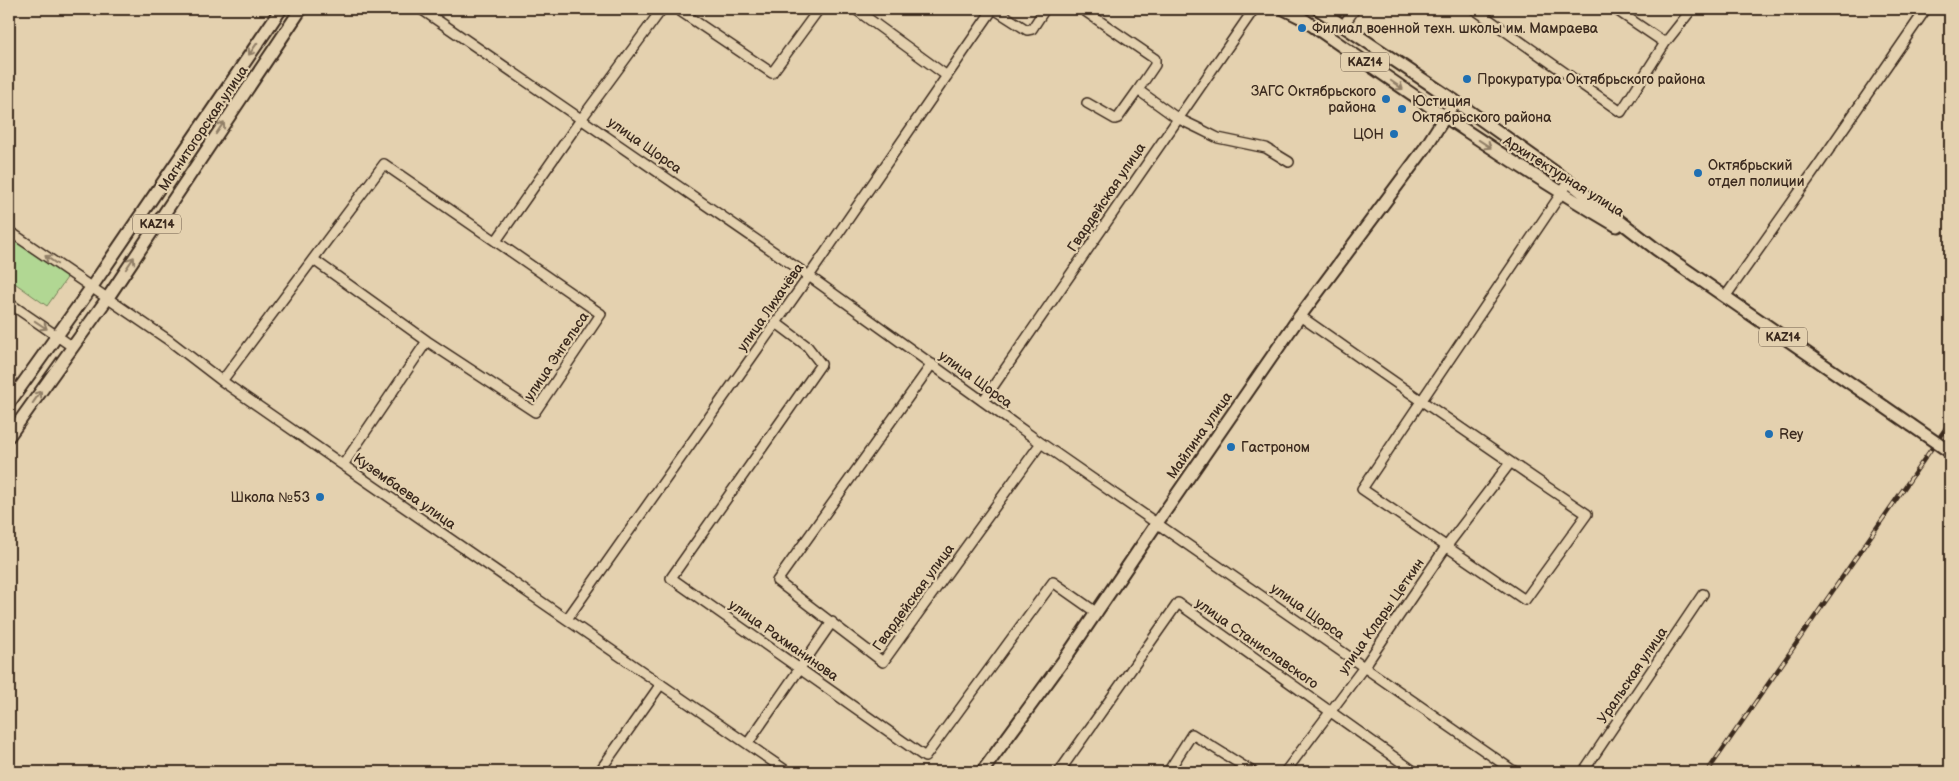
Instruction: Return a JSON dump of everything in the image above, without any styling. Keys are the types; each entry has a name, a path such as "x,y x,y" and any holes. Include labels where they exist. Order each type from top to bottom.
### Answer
{"main road":[{"name":"Магнитогорская улица","path":"9,403 91,288 281,9"},
{"name":"Магнитогорская улица","path":"9,436 107,299 301,9"},
{"name":"Архитектурная улица","path":"1284,9 1300,16 1444,117 1561,194 1656,249"},
{"name":"Архитектурная улица","path":"1318,9 1342,27 1455,101 1569,182 1656,249 1950,452"},
{"name":"Майлина улица","path":"982,772 1097,613 1300,316 1425,148 1455,101"}],"street":[{"name":"улица Щорса","path":"421,9 809,276 1041,443 1515,772"},
{"path":"496,241 582,118 662,9"},
{"path":"677,9 772,73 819,9"},
{"path":"855,9 947,76"},
{"path":"994,9 1027,30 1032,29 1045,9"},
{"name":"улица Лихачёва","path":"567,619 809,276 994,9"},
{"path":"1082,9 1152,55 1155,59 1155,66 1118,118 1114,119 1087,103"},
{"name":"Гвардейская улица","path":"982,401 1254,9"},
{"path":"1342,27 1355,9"},
{"path":"1474,9 1621,112 1665,43 1692,9"},
{"path":"1615,9 1665,43"},
{"path":"1725,297 1926,9"},
{"path":"1138,90 1177,118 1218,138 1266,148 1289,162"},
{"name":"улица Энгельса","path":"222,381 384,164 602,314 535,412 426,341 314,260"},
{"path":"1300,316 1422,401 1510,463 1587,514 1525,600 1362,490 1422,401 1569,182"},
{"name":"Кузембаева улица","path":"9,231 170,341 222,381 788,772"},
{"path":"9,303 72,347"},
{"name":"улица Рахманинова","path":"775,322 807,346 822,364 671,578 925,757 1052,582 1097,613"},
{"path":"343,465 426,341"},
{"name":"Гвардейская улица","path":"932,364 777,581 884,662 1041,443"},
{"name":"улица Клары Цеткин","path":"1285,772 1364,667 1446,547 1510,463"},
{"name":"Уральская улица","path":"1583,772 1703,594"},
{"name":"улица Станиславского","path":"1059,772 1178,603 1415,772"},
{"path":"748,744 832,622"},
{"path":"599,772 661,684"},
{"path":"1168,772 1192,734 1253,772"}],"green space":[{"path":"9,232 69,275 47,306 9,279"}],"railway":[{"path":"1707,772 1950,422"}],"place":[{"name":"Филиал военной техн. школы им. Мамраева","path":"1302,28"},
{"name":"Прокуратура Октябрьского района","path":"1467,79"},
{"name":"ЗАГС Октябрьского района","path":"1386,99"},
{"name":"Юстиция Октябрьского района","path":"1402,109"},
{"name":"ЦОН","path":"1394,134"},
{"name":"Октябрьский отдел полиции","path":"1698,173"},
{"name":"Rey","path":"1769,434"},
{"name":"Гастроном","path":"1231,447"},
{"name":"Школа №53","path":"320,497"}]}
